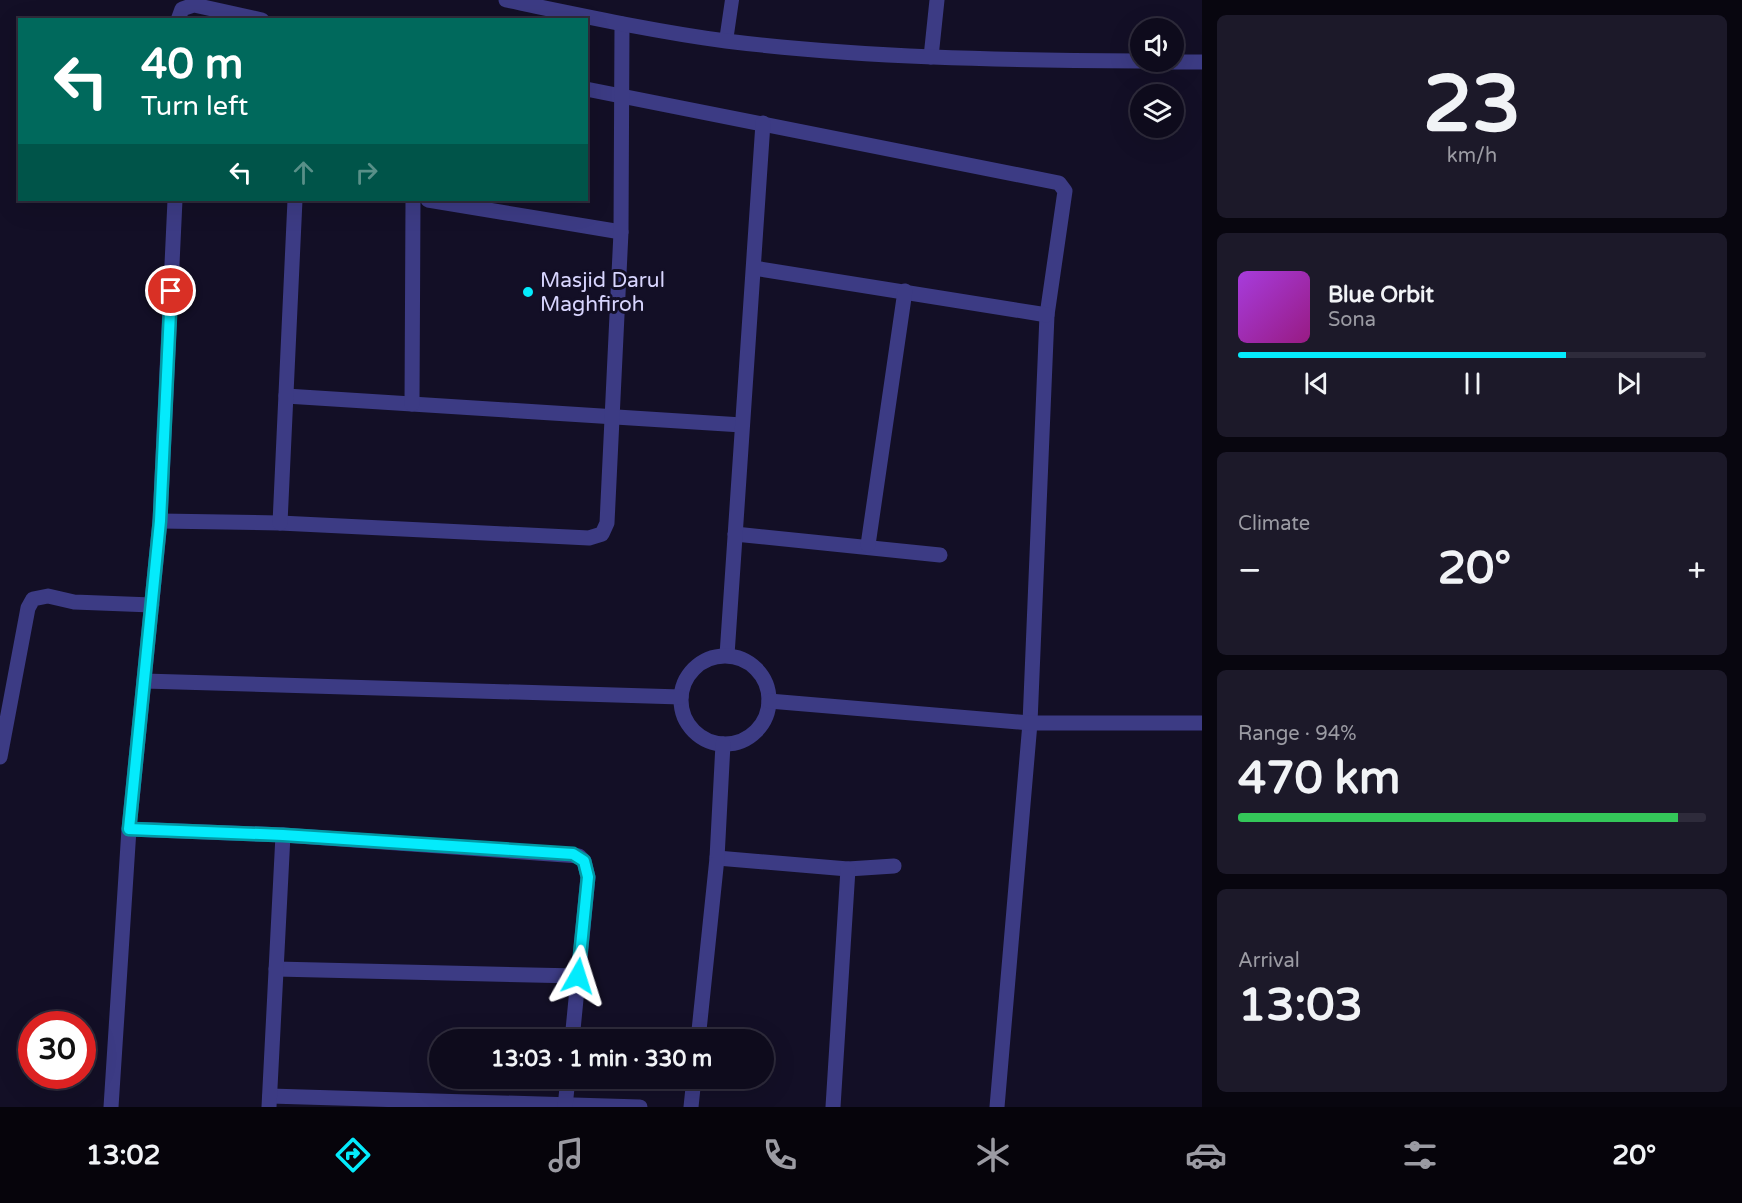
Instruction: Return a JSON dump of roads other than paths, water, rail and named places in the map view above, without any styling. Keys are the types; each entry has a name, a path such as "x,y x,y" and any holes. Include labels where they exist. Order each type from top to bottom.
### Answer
{"street":[{"path":"506,0 622,24 726,41 864,54 1130,61"},
{"path":"931,57 937,0"},
{"path":"179,18 182,9 194,5 253,18"},
{"path":"160,521 595,537 602,534 607,523 621,232 622,24"},
{"path":"1184,62 1202,62"},
{"path":"588,89 1062,185 1066,193 1047,315 1030,723 997,1107"},
{"path":"727,655 763,123"},
{"path":"111,1107 129,829 160,521 175,201"},
{"path":"280,524 295,201"},
{"path":"412,201 412,404"},
{"path":"434,201 621,232"},
{"path":"754,268 1047,315"},
{"path":"868,545 905,291"},
{"path":"286,396 742,425"},
{"path":"735,534 868,545 940,555"},
{"path":"0,757 28,609 33,598 48,596 74,602 152,605"},
{"path":"727,655 740,658 756,670 767,687 769,701 759,727 749,736 723,744 711,741 690,726 684,715 681,697 689,675 699,664 712,657 727,655"},
{"path":"144,681 681,697"},
{"path":"769,701 1030,723 1202,723"},
{"path":"699,1029 717,858 723,744"},
{"path":"129,829 283,835 579,856 584,861 588,877 573,1029"},
{"path":"283,835 269,1101 640,1107"},
{"path":"717,858 848,869 894,866"},
{"path":"833,1107 848,869"},
{"path":"276,969 578,976"},
{"path":"565,1107 567,1089"},
{"path":"691,1107 693,1089"}],"lane":[{"path":"726,41 732,0"}],"place":[{"name":"Masjid Darul Maghfiroh","path":"528,292"}]}
